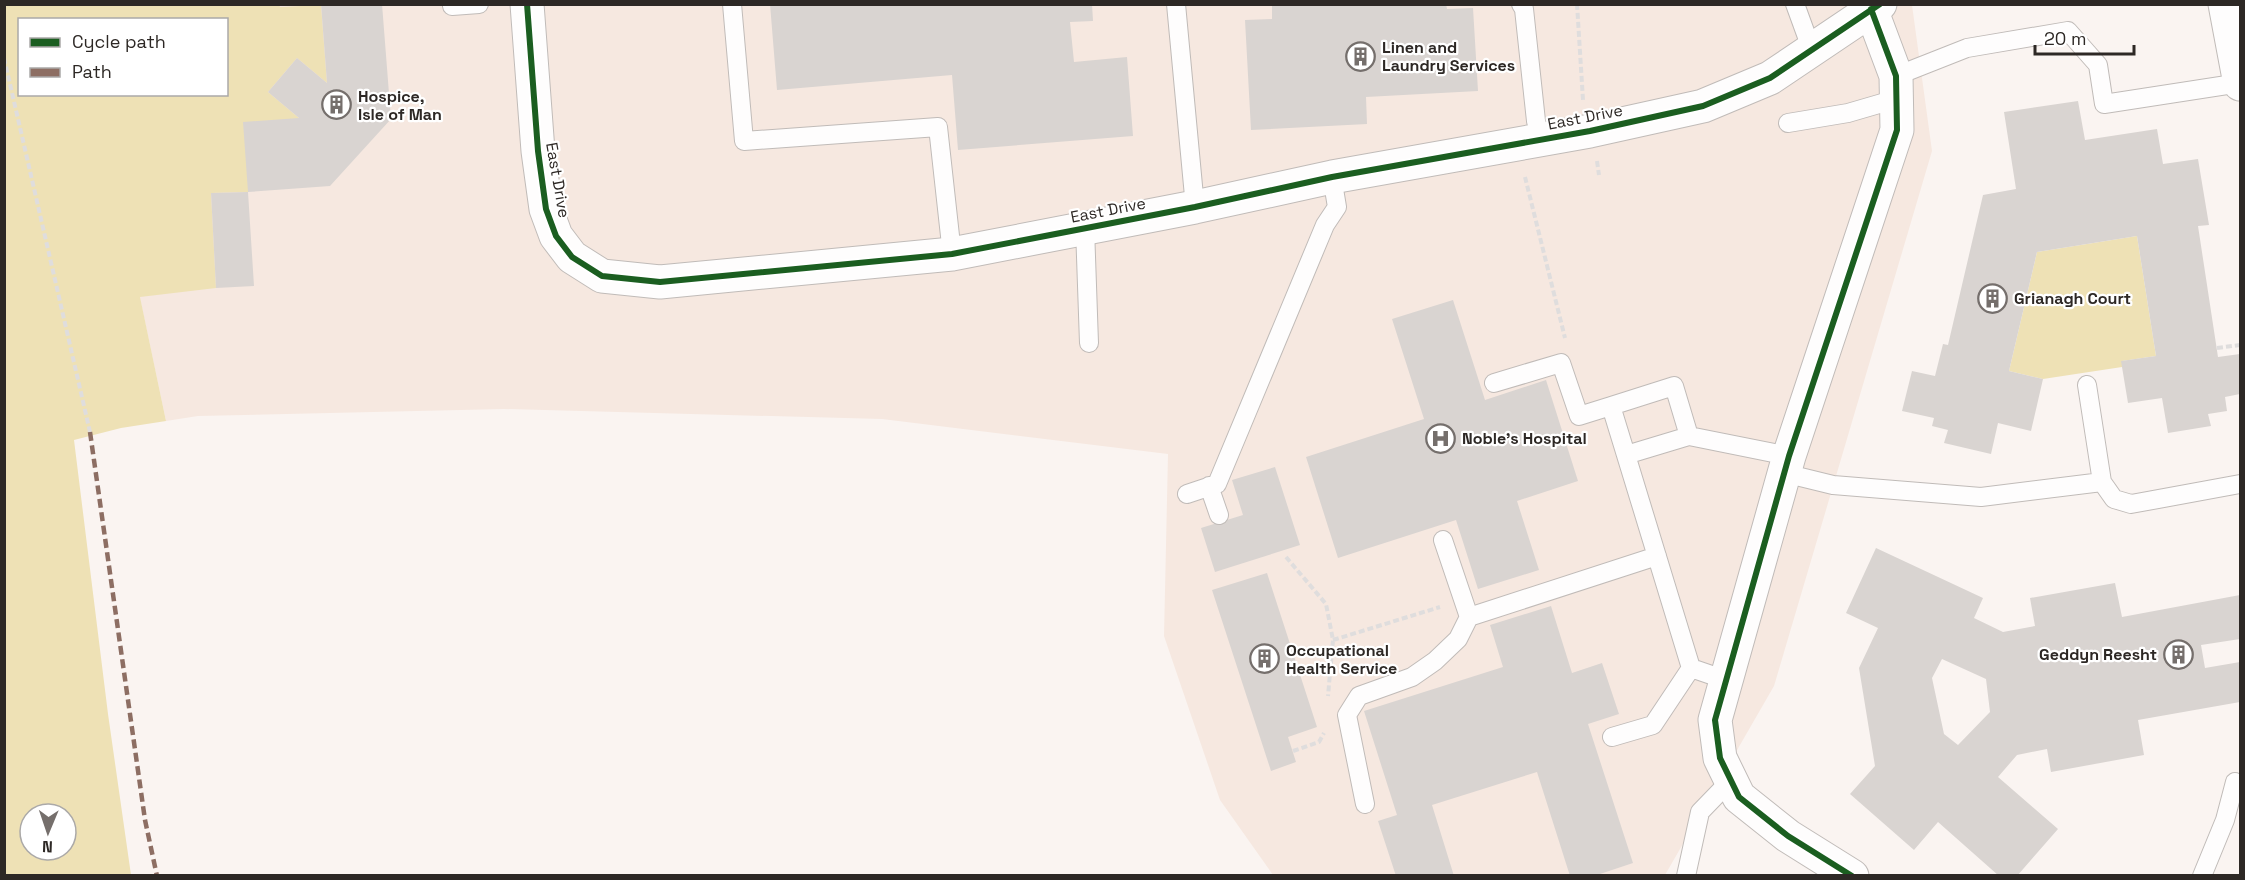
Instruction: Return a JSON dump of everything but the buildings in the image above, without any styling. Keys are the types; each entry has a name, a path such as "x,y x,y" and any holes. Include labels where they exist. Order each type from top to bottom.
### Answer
{"street":[{"name":"East Drive","path":"526,4 538,151 546,209 556,236 573,257 602,276 660,282 952,254 1196,207 1332,177 1590,131 1703,106 1770,78 1875,7"},
{"path":"2224,4 2240,83"},
{"path":"1852,876 1780,829 1739,797 1720,758 1715,720 1787,464 1897,130 1896,88 1875,7"}],"lane":[{"path":"452,6 479,4"},
{"path":"732,4 744,141 938,127 952,254"},
{"path":"1176,4 1196,207"},
{"path":"1521,4 1524,9 1536,121 1541,139"},
{"path":"1795,4 1807,37 1814,48"},
{"path":"1788,123 1848,113 1967,48 2067,31 2097,64 2104,104 2240,83"},
{"path":"1187,494 1217,484 1325,225 1337,207 1332,177"},
{"path":"1085,228 1089,343"},
{"path":"1494,383 1561,363 1579,416 1674,386 1689,436"},
{"path":"2087,385 2102,482 2114,499 2131,504 2241,484"},
{"path":"1611,406 1691,668"},
{"path":"1626,455 1689,436 1787,464 1833,485 1980,497 2102,482"},
{"path":"1209,486 1219,515"},
{"path":"1365,804 1347,715 1359,696 1412,677 1435,661 1458,639 1466,608 1443,540"},
{"path":"1466,608 1657,556"},
{"path":"1691,668 1726,680"},
{"path":"1612,736 1653,725 1691,668"},
{"path":"1686,876 1700,812 1731,780"},
{"path":"2202,876 2225,820 2235,782"}],"path":[{"path":"1577,4 1583,101 1590,131"},
{"path":"4,58 90,432"},
{"path":"1524,173 1569,353 1561,363"},
{"path":"2217,348 2241,345"},
{"path":"1286,557 1326,604 1333,640 1327,707"},
{"path":"1333,640 1466,608"},
{"path":"1293,751 1319,742 1325,730"}],"shaded area":[{"path":"279,4 280,7 321,5 327,83 297,58 268,92 299,118 248,192 211,193 216,288 140,297 166,421 121,428 74,440 108,714 131,875 5,876 5,5"},
{"name":"Noble's Hospital","path":"71,5 1912,5 1932,151 1774,686 1665,875 1273,875 1220,800 1164,636 1168,454 882,419 504,409 198,416 166,421 97,96 228,96 228,18 205,18"},
{"path":"2137,236 2156,356 2122,361 2122,367 2043,379 2009,371 2037,252"}],"marked path":[{"path":"90,432 145,820 157,876"}],"cycle path":[{"path":"527,4 538,151 546,209 556,236 572,257 602,276 660,282 952,254 1195,207 1332,177 1590,131 1703,106 1770,78 1880,4"},
{"path":"1852,876 1788,836 1739,797 1720,758 1715,720 1789,456 1897,130 1896,76 1871,9"}],"place":[{"name":"Linen and Laundry Services","path":"1361,56"},
{"name":"Hospice, Isle of Man","path":"337,105"},
{"name":"Grianagh Court","path":"1993,298"},
{"name":"Noble's Hospital","path":"1441,438"},
{"name":"Geddyn Reesht","path":"2178,654"},
{"name":"Occupational Health Service","path":"1265,659"}]}
